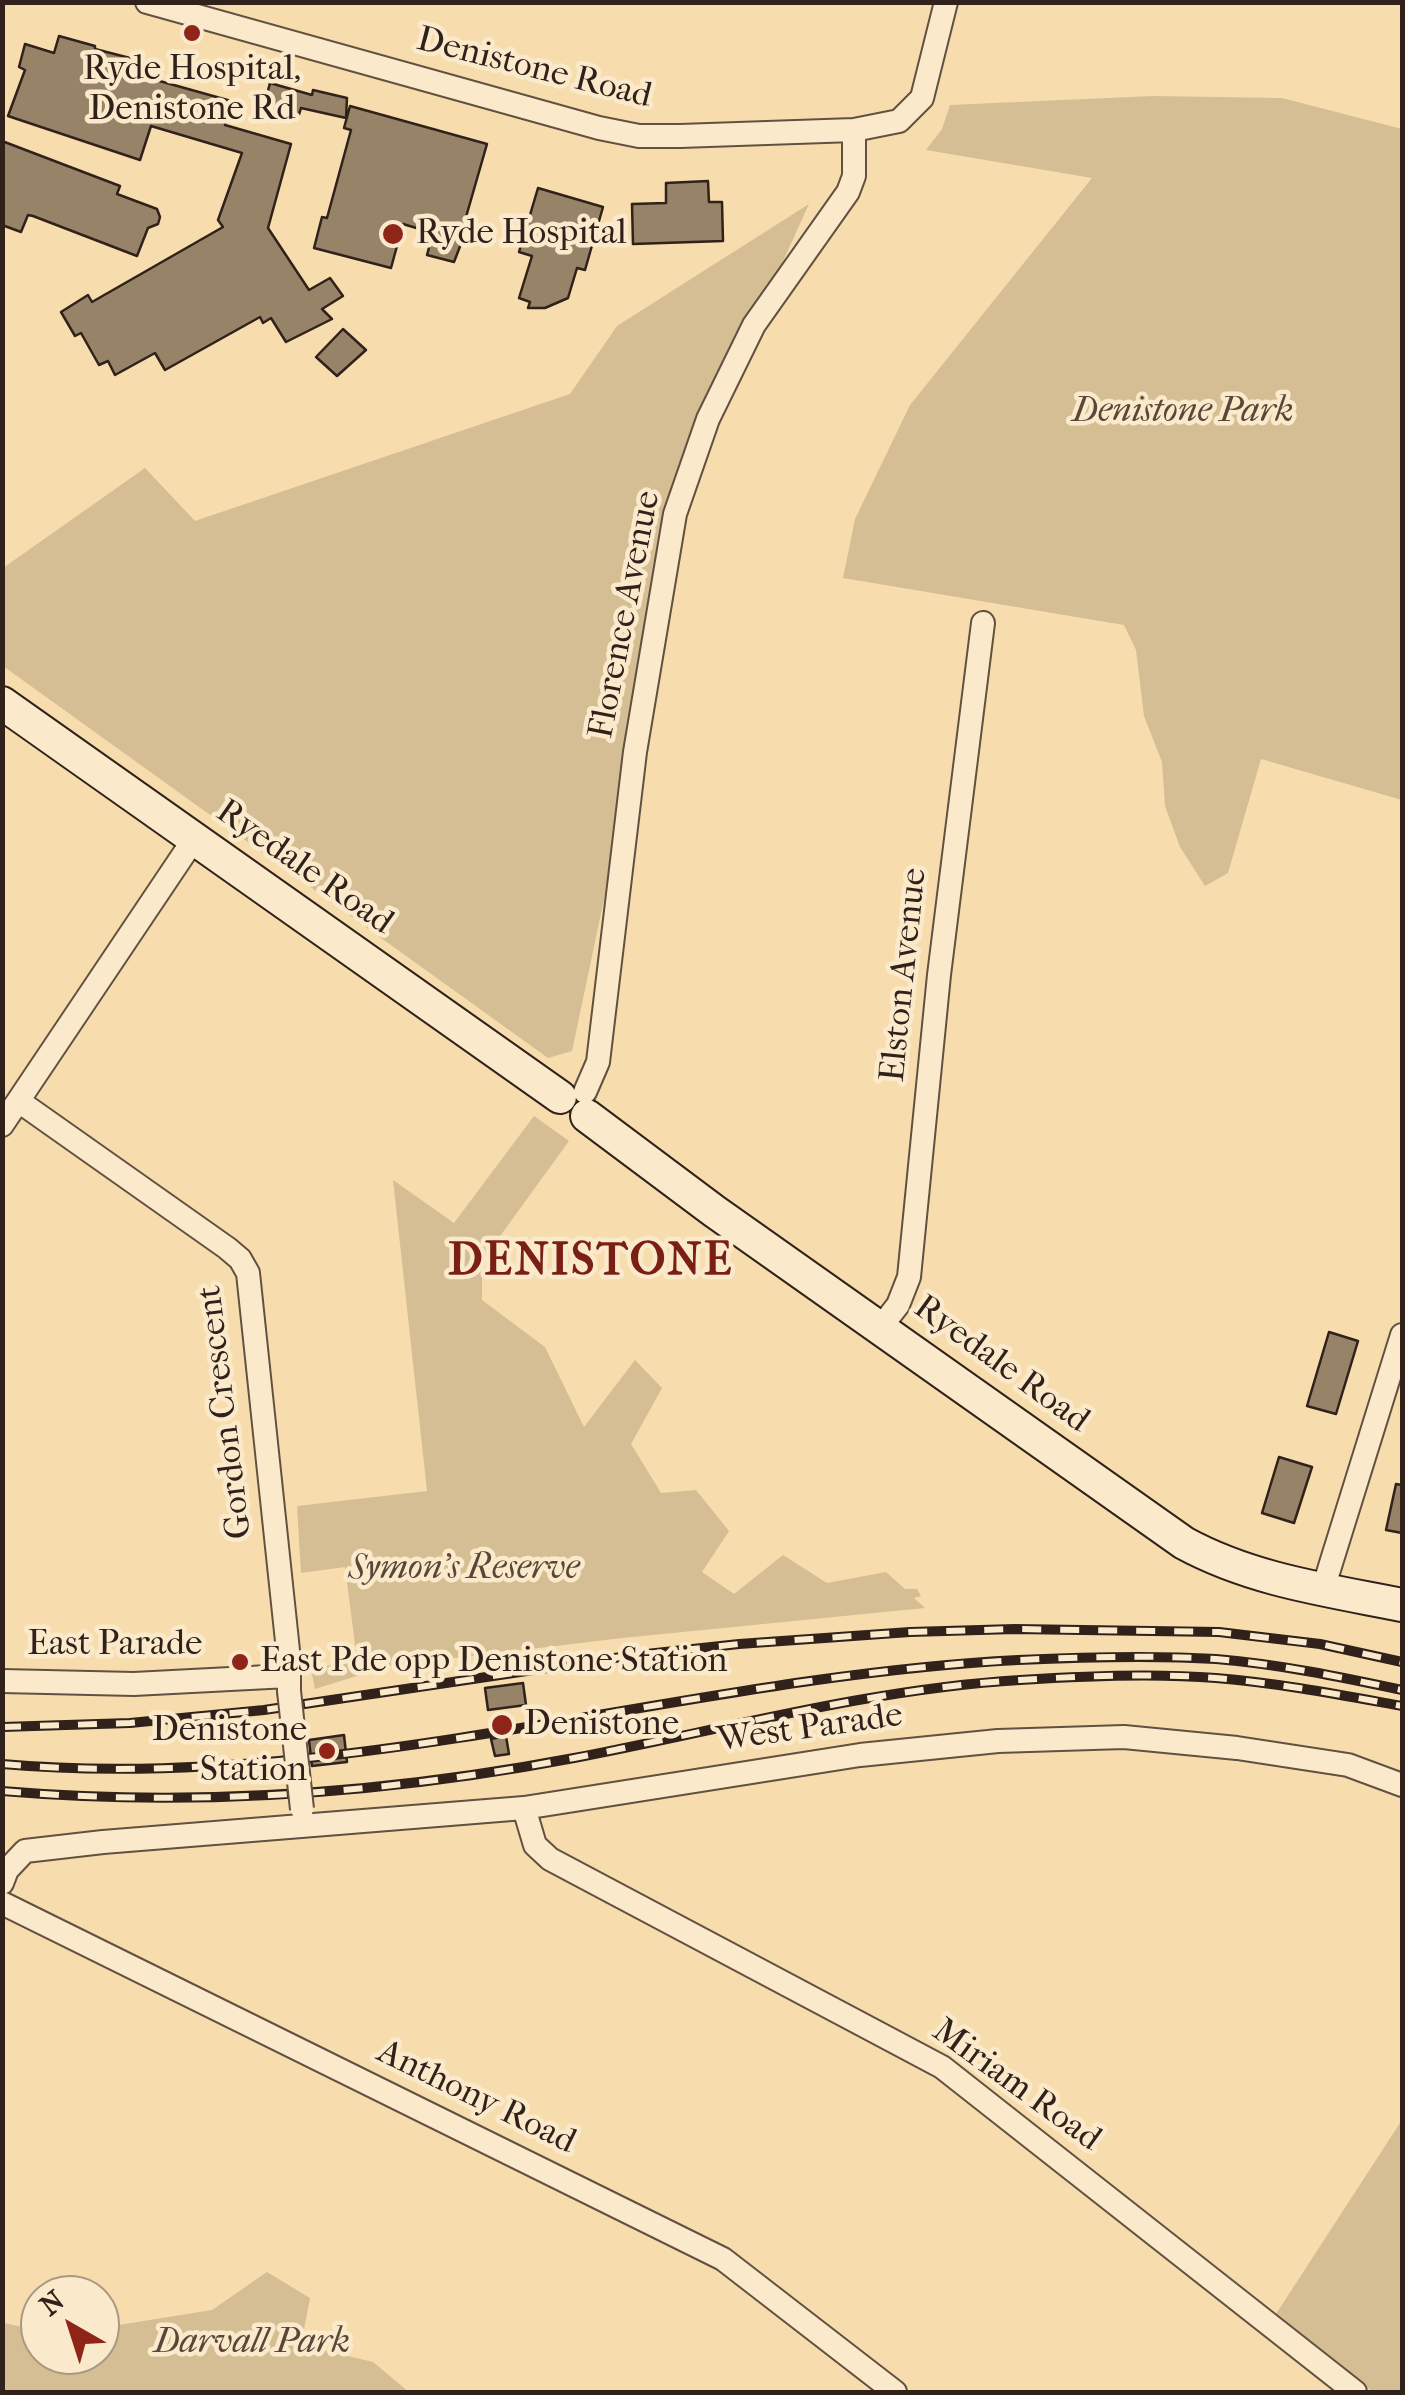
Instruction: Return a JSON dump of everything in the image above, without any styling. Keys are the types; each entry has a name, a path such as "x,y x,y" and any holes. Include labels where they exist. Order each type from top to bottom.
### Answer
{"street":[{"name":"Denistone Road","path":"147,2 639,136 854,130"},
{"path":"854,130 899,121 922,98 946,2"},
{"name":"Florence Avenue","path":"577,1102 598,1062 634,752 675,514 708,419 754,325 848,192 854,176 854,130"},
{"name":"Elston Avenue","path":"880,1328 898,1306 909,1277 939,975 982,622"},
{"name":"Ryedale Road","path":"2,702 194,840 577,1102 714,1212 1184,1544 1257,1576 1402,1605"},
{"path":"2,1125 194,840"},
{"name":"Gordon Crescent","path":"20,1102 227,1248 240,1258 248,1273 303,1818"},
{"path":"1323,1589 1402,1334"},
{"name":"East Parade","path":"2,1681 289,1684"},
{"name":"West Parade","path":"2,1883 7,1870 26,1851 303,1818 524,1808 860,1755 998,1741 1124,1736 1237,1748 1348,1765 1402,1785"},
{"name":"Miriam Road","path":"524,1808 535,1845 550,1860 942,2067 1355,2392"},
{"name":"Anthony Road","path":"2,1904 722,2259 895,2392"}],"green space":[{"name":"Denistone Park","path":"1153,96 1282,98 1402,129 1402,800 1261,759 1228,873 1205,886 1180,847 1165,806 1162,762 1144,716 1136,650 1124,625 843,578 855,519 910,405 1092,178 926,150 942,129 950,105"},
{"path":"809,204 676,497 635,752 572,1051 548,1058 3,666 3,568 145,468 195,521 570,394 617,326"},
{"name":"Symon's Reserve","path":"534,1116 569,1141 482,1261 482,1300 545,1347 584,1427 635,1360 662,1388 631,1444 661,1493 696,1490 729,1531 702,1572 734,1594 783,1555 827,1583 886,1572 905,1589 917,1589 921,1596 914,1598 925,1608 389,1666 315,1689 311,1669 357,1660 345,1567 301,1573 297,1506 427,1491 393,1180 454,1223"},
{"path":"1400,2123 1402,2392 1373,2392 1274,2317"},
{"name":"Darvall Park","path":"267,2272 310,2298 301,2345 373,2362 409,2392 3,2392 3,2323 20,2326 20,2375 120,2375 120,2325 212,2310"}],"building":[{"path":"59,36 161,66 156,80 231,101 225,125 291,144 268,228 309,290 330,278 343,296 322,309 332,319 286,342 271,318 263,323 260,317 165,370 155,353 115,375 108,361 99,365 81,333 75,336 61,312 88,295 92,302 223,227 218,220 242,153 151,126 140,160 8,116 25,70 19,67 25,44 54,53"},
{"path":"270,83 312,95 313,90 347,98 346,118 301,108 298,118 263,110"},
{"path":"350,106 487,144 466,217 471,218 454,262 427,255 433,233 403,224 391,268 314,248 322,217 327,218 351,130 344,128"},
{"path":"2,141 120,186 117,194 157,209 158,224 148,228 137,256 33,216 28,215 21,232 2,225"},
{"path":"708,181 709,202 722,202 723,241 633,244 632,204 666,203 666,183"},
{"path":"538,188 603,207 585,270 577,268 568,298 545,308 528,308 530,302 519,298 532,256 519,252"},
{"path":"343,329 366,350 337,376 316,357"},
{"path":"1329,1332 1358,1341 1336,1414 1307,1406"},
{"path":"1279,1457 1312,1467 1294,1523 1262,1513"},
{"path":"1396,1484 1402,1485 1402,1533 1386,1530"},
{"path":"523,1683 526,1705 488,1710 485,1688"},
{"name":"Denistone Station","path":"344,1735 347,1762 312,1766 309,1740"},
{"path":"506,1736 509,1754 495,1756 491,1739"}],"railway":[{"path":"2,1727 130,1723 264,1710 628,1656 910,1632 1219,1632 1320,1644 1402,1662"},
{"path":"2,1764 130,1769 257,1763 385,1749 765,1688 891,1671 1018,1660 1216,1659 1402,1690"},
{"path":"2,1791 218,1797 432,1781 574,1758 907,1692 1043,1679 1143,1675 1216,1678 1402,1706"}],"place":[{"name":"Ryde Hospital, Denistone Rd","path":"192,33"},
{"name":"Ryde Hospital","path":"393,234"},
{"name":"East Pde opp Denistone Station","path":"240,1662"},
{"name":"Denistone","path":"502,1725"},
{"name":"Denistone Station","path":"327,1751"}],"district":[{"name":"DENISTONE","path":"591,1263"}]}
